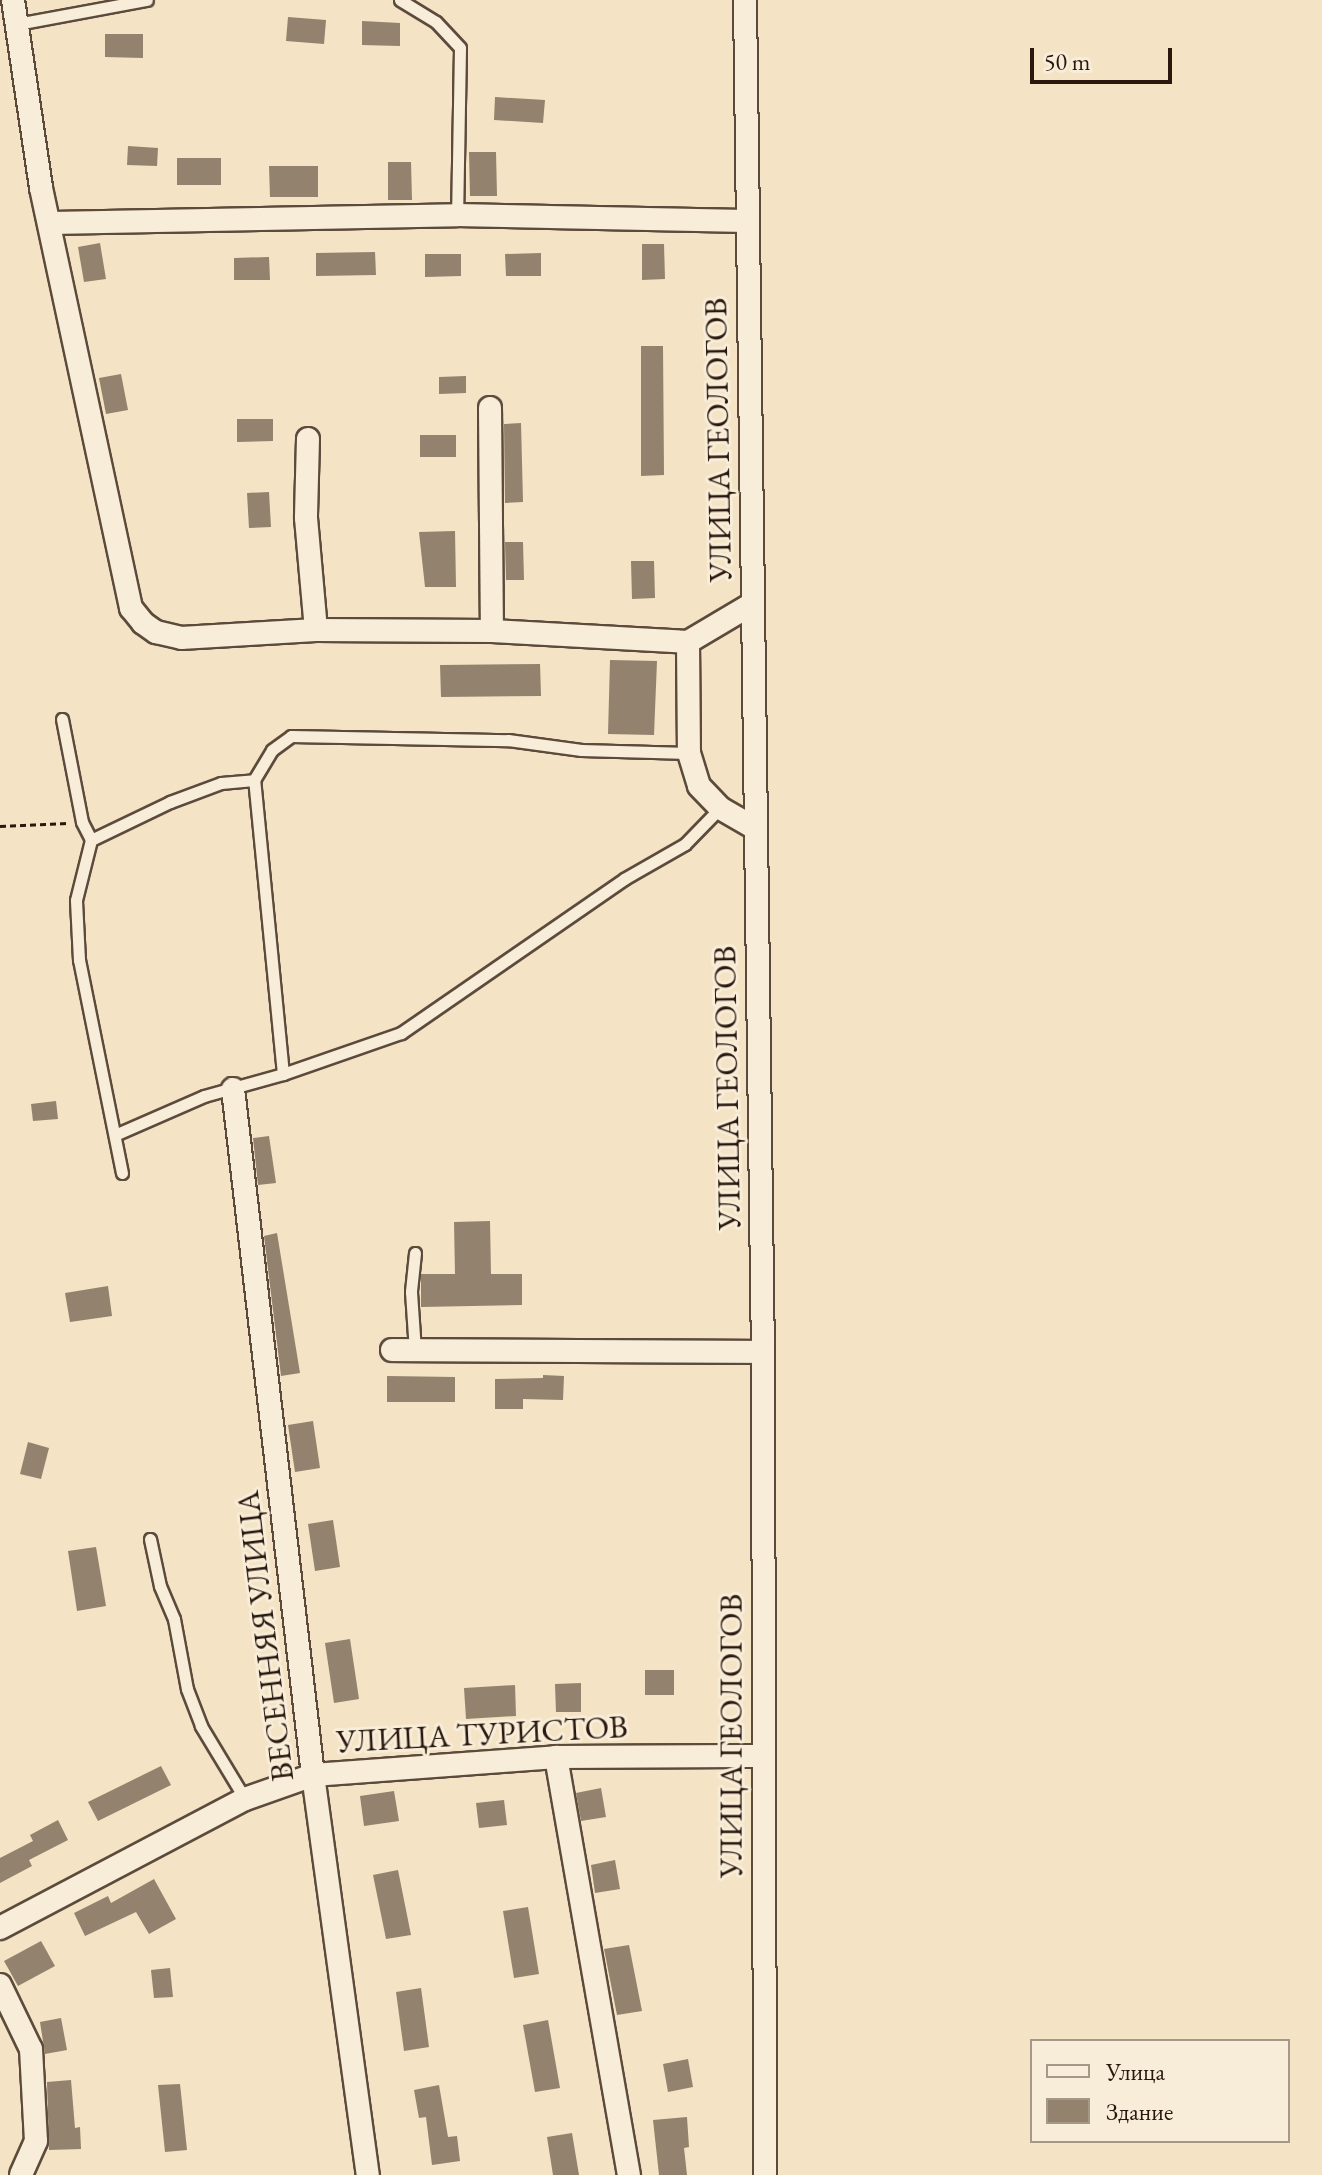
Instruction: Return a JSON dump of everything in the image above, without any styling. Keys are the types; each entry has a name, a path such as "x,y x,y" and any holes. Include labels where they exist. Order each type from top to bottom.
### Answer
{"street":[{"path":"13,0 41,188 51,223 131,608 156,632 181,638 316,630 492,631 688,642 752,604"},
{"name":"УЛИЦА ГЕОЛОГОВ","path":"745,0 763,1352 765,2175"},
{"path":"51,223 457,215 746,221"},
{"path":"490,408 492,631"},
{"path":"308,439 306,518 316,630"},
{"path":"688,642 689,753 699,786 720,808 754,828"},
{"name":"ВЕСЕННЯЯ УЛИЦА","path":"233,1089 313,1775 368,2175"},
{"path":"392,1350 763,1352"},
{"name":"УЛИЦА ТУРИСТОВ","path":"0,1928 245,1799 313,1775 556,1757 763,1756"},
{"path":"556,1757 629,2175"},
{"path":"0,1985 31,2049 36,2141 21,2175"}],"lane":[{"path":"17,24 147,0"},
{"path":"400,0 436,22 460,48 457,215"},
{"path":"62,719 82,822 91,840 76,900 79,960 117,1134 122,1173"},
{"path":"283,1074 254,780 272,750 291,736 508,740 581,750 689,753"},
{"path":"91,840 170,802 221,783 254,780"},
{"path":"117,1134 204,1096 283,1074 401,1033 624,879 685,844 720,808"},
{"path":"415,1253 411,1292 415,1350"},
{"path":"150,1539 160,1586 174,1619 187,1689 201,1726 245,1799"}],"path":[{"path":"0,826 82,822"}],"building":[{"path":"288,17 326,20 324,44 286,41"},
{"path":"362,21 400,23 400,46 362,45"},
{"path":"105,34 143,34 143,58 105,57"},
{"path":"495,97 545,100 543,123 494,120"},
{"path":"128,146 158,148 157,166 127,165"},
{"path":"469,152 496,152 497,196 470,196"},
{"path":"177,158 221,158 221,185 177,185"},
{"path":"388,162 411,162 412,200 388,200"},
{"path":"269,166 318,166 318,197 270,197"},
{"path":"100,243 106,279 84,282 78,247"},
{"path":"642,244 664,244 665,279 642,280"},
{"path":"375,252 376,275 316,276 316,253"},
{"path":"541,253 541,276 506,276 505,254"},
{"path":"425,254 461,254 461,276 425,277"},
{"path":"269,257 270,280 234,280 234,258"},
{"path":"641,346 663,346 664,475 641,476"},
{"path":"121,374 128,410 106,414 99,378"},
{"path":"466,376 466,393 439,394 439,377"},
{"path":"237,419 273,419 273,441 237,442"},
{"path":"521,423 523,502 505,503 504,424"},
{"path":"420,435 456,435 456,457 420,457"},
{"path":"269,492 271,527 249,528 247,493"},
{"path":"455,531 456,587 425,587 419,532"},
{"path":"505,542 523,542 524,580 506,580"},
{"path":"631,561 654,561 655,598 632,599"},
{"path":"610,660 657,661 654,735 608,734"},
{"path":"540,664 541,696 441,697 440,665"},
{"path":"56,1101 58,1119 33,1121 31,1104"},
{"path":"269,1136 276,1183 258,1185 253,1138"},
{"path":"490,1221 491,1274 522,1274 522,1305 421,1307 421,1274 455,1274 454,1222"},
{"path":"277,1233 300,1373 281,1376 264,1236"},
{"path":"108,1286 112,1316 70,1322 65,1293"},
{"path":"543,1375 564,1376 563,1400 523,1399 523,1409 495,1409 495,1379 543,1378"},
{"path":"387,1376 455,1377 455,1402 387,1402"},
{"path":"313,1421 320,1468 295,1472 288,1425"},
{"path":"28,1442 49,1448 41,1479 20,1474"},
{"path":"333,1520 340,1567 315,1571 308,1524"},
{"path":"96,1547 106,1606 77,1611 68,1551"},
{"path":"350,1639 359,1699 334,1703 325,1643"},
{"path":"645,1670 674,1670 674,1695 645,1695"},
{"path":"581,1683 581,1712 556,1712 555,1684"},
{"path":"515,1685 516,1716 466,1719 464,1688"},
{"path":"161,1766 171,1785 98,1821 88,1802"},
{"path":"601,1788 606,1817 581,1821 576,1793"},
{"path":"394,1791 399,1821 364,1826 360,1796"},
{"path":"504,1800 507,1825 479,1828 476,1803"},
{"path":"58,1820 68,1840 29,1860 32,1866 0,1883 0,1858 33,1841 30,1835"},
{"path":"615,1860 620,1889 595,1893 591,1865"},
{"path":"398,1870 411,1935 386,1939 373,1875"},
{"path":"154,1879 176,1919 149,1934 136,1912 85,1936 74,1913 108,1896 111,1903"},
{"path":"528,1907 539,1974 514,1978 503,1911"},
{"path":"41,1941 55,1966 18,1986 4,1961"},
{"path":"629,1945 642,2011 617,2015 604,1949"},
{"path":"170,1968 173,1997 154,1998 151,1970"},
{"path":"421,1988 429,2047 404,2051 396,1992"},
{"path":"61,2018 67,2050 45,2054 40,2022"},
{"path":"548,2020 560,2088 535,2092 523,2025"},
{"path":"688,2059 693,2087 668,2092 663,2064"},
{"path":"71,2080 75,2128 80,2127 81,2149 49,2150 47,2082"},
{"path":"180,2084 187,2150 165,2152 158,2085"},
{"path":"439,2085 448,2137 457,2136 460,2161 432,2165 426,2117 419,2118 414,2090"},
{"path":"687,2117 689,2147 684,2148 687,2175 659,2175 653,2120"},
{"path":"572,2133 579,2175 553,2175 547,2137"}]}
